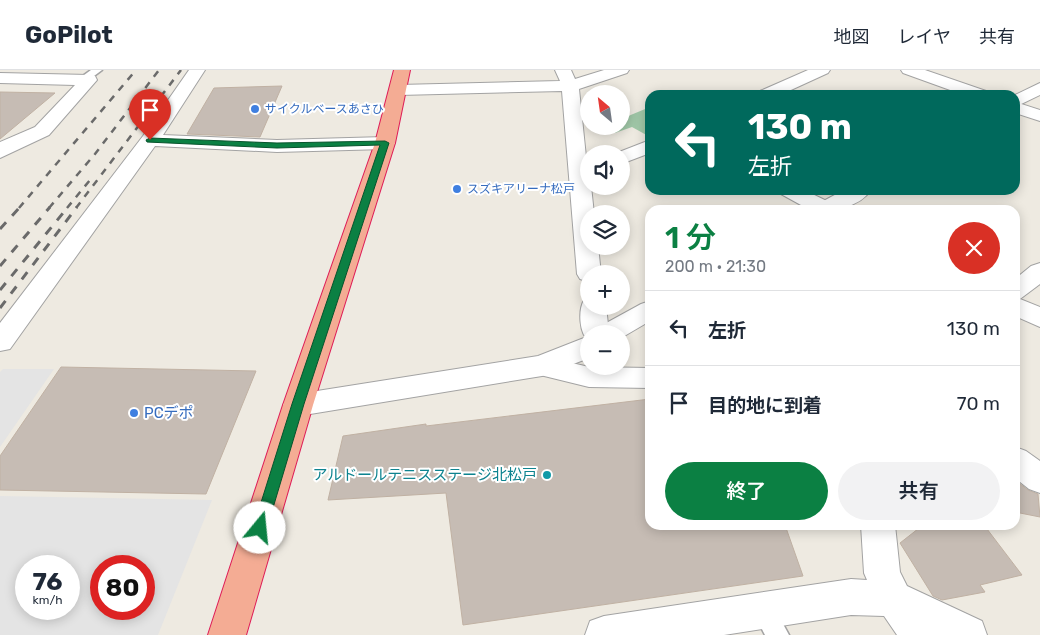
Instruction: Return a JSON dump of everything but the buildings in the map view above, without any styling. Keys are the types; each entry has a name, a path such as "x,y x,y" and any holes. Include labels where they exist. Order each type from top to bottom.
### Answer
{"highway":[{"path":"227,635 298,404 385,143 399,90 402,70"}],"street":[{"path":"0,342 150,140 196,70"},
{"path":"399,90 567,78 621,70"},
{"path":"777,90 822,70"},
{"path":"909,70 966,90"},
{"path":"0,78 90,75 89,80 42,130 7,146 0,152"},
{"path":"567,78 580,151"},
{"path":"1020,99 1040,88"},
{"path":"1020,109 1040,116"},
{"path":"150,140 277,146 385,143"},
{"path":"630,154 645,148"},
{"path":"585,195 589,265"},
{"path":"798,195 816,205"},
{"path":"834,205 852,195"},
{"path":"1020,288 1040,271"},
{"path":"1020,308 1040,318"},
{"path":"624,325 645,313"},
{"path":"298,404 542,366 580,350"},
{"path":"542,366 589,377 645,378"},
{"path":"1020,464 1040,479"},
{"path":"878,530 882,573 894,599 920,635"},
{"path":"604,635 770,622 851,597 894,599 968,635"}],"green space":[{"path":"645,109 645,134 630,128 630,115"}],"shaded area":[{"path":"3,369 54,369 0,447 0,372"},
{"path":"0,496 212,500 158,635 0,635"}],"railway":[{"path":"19,208 136,70"},
{"path":"49,208 95,154 159,70"},
{"path":"76,208 181,70"},
{"path":"67,208 90,180"},
{"path":"0,229 20,207"},
{"path":"0,266 50,207"},
{"path":"0,290 68,207"},
{"path":"0,308 77,207"}],"place":[{"name":"サイクルベースあさひ","path":"255,109"},
{"name":"スズキアリーナ松戸","path":"457,189"},
{"name":"PCデポ","path":"134,413"},
{"name":"アルドールテニスステージ北松戸","path":"547,475"}],"route":[{"path":"150,140 277,146 356,142 385,143 298,404 260,528"}]}
